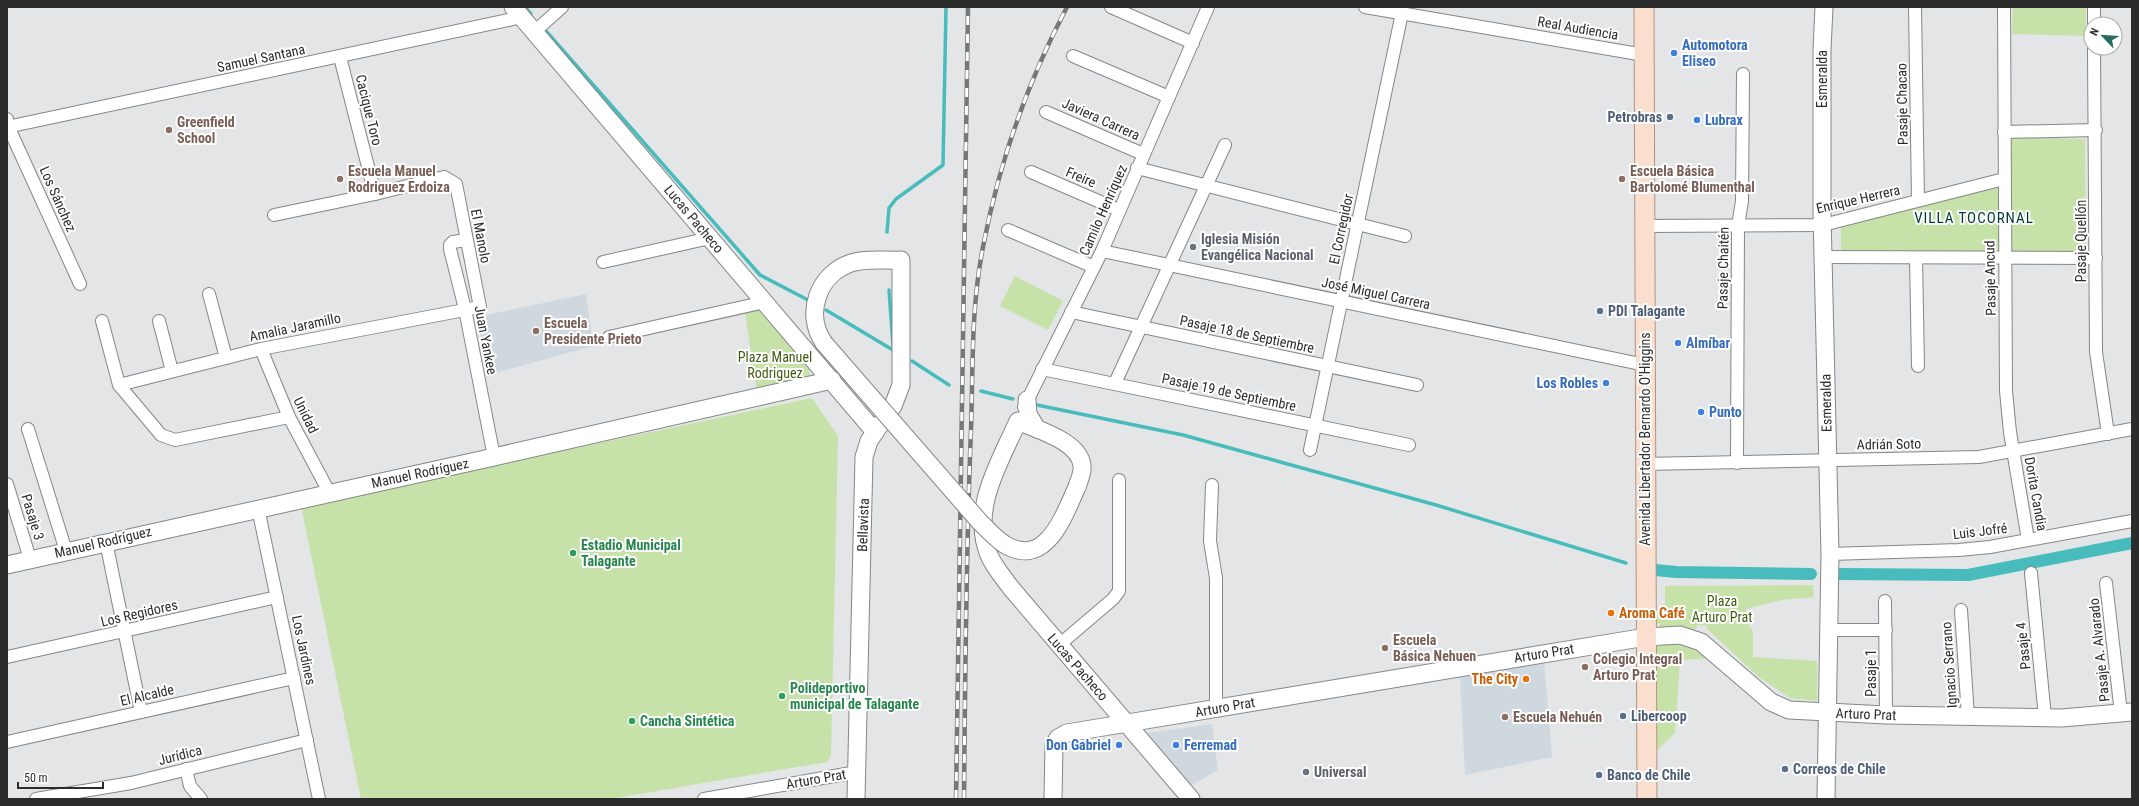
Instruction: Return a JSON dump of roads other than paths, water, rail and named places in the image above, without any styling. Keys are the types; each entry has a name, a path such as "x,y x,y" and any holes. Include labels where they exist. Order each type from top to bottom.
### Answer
{"main road":[{"name":"Avenida Libertador Bernardo O'Higgins","path":"1644,7 1644,464 1647,799"},
{"name":"Esmeralda","path":"1824,7 1822,57 1823,257 1830,554 1826,799"},
{"name":"Lucas Pacheco","path":"517,12 875,432"},
{"name":"Bellavista","path":"856,799 864,457 875,432 893,406 901,385 901,260 853,262 830,275 818,296 814,314 816,329 824,343 979,521 1006,546 1024,550 1037,548 1048,541 1056,530 1077,487 1082,472 1078,454 1058,439 1037,429"},
{"name":"Manuel Rodríguez","path":"7,565 832,380"},
{"path":"1027,400 1028,414 1037,429"},
{"name":"Lucas Pacheco","path":"1018,421 985,502 983,523 986,544 993,564 1011,588 1059,645 1191,799"},
{"path":"1018,421 1037,429"},
{"path":"1009,441 1019,434 1037,429"},
{"name":"Arturo Prat","path":"1053,799 1054,746 1058,738 1067,733 1646,637 1672,635 1694,639 1708,646 1777,706 1789,710 1886,715 1968,717 2072,717 2126,713"}],"street":[{"path":"534,32 562,7"},
{"path":"1111,7 1193,43"},
{"name":"Camilo Henríquez","path":"1018,421 1042,369 1102,251 1208,7"},
{"name":"Real Audiencia","path":"1365,7 1644,55"},
{"name":"Pasaje Chacao","path":"1916,7 1918,200"},
{"name":"Pasaje Ancud","path":"2004,7 2006,391 2013,452"},
{"name":"Samuel Santana","path":"7,124 340,56 517,12"},
{"name":"El Corregidor","path":"1310,450 1402,13"},
{"name":"Cacique Toro","path":"340,56 375,194"},
{"path":"1073,56 1169,97"},
{"name":"Pasaje Quellón","path":"2094,56 2096,130 2096,352 2108,434"},
{"name":"Pasaje Chaitén","path":"1737,463 1738,226 1742,201 1744,74"},
{"name":"Javiera Carrera","path":"1046,112 1143,154"},
{"name":"Los Sánchez","path":"7,124 80,284"},
{"path":"2004,132 2096,130"},
{"path":"1115,384 1225,145"},
{"path":"1137,168 1405,236"},
{"name":"Freire","path":"1031,172 1119,210"},
{"name":"El Manolo","path":"375,194 444,177 450,179 456,184 480,307"},
{"name":"Enrique Herrera","path":"1644,226 1823,225 2004,179"},
{"path":"274,215 375,194"},
{"path":"1008,230 1094,267"},
{"path":"603,262 710,238"},
{"name":"Juan Yankee","path":"466,240 453,242 450,246 465,308 494,457"},
{"name":"José Miguel Carrera","path":"1102,251 1645,365"},
{"path":"1823,257 2096,258"},
{"path":"1916,258 1918,366"},
{"path":"209,294 226,358"},
{"path":"609,337 765,302"},
{"name":"Amalia Jaramillo","path":"119,385 261,349 465,308 480,307"},
{"name":"Pasaje 18 de Septiembre","path":"1071,312 1417,386"},
{"path":"102,321 119,385 161,435 170,440 289,417"},
{"path":"160,321 172,371"},
{"name":"Unidad","path":"261,349 289,417 329,492"},
{"name":"Pasaje 19 de Septiembre","path":"1042,369 1409,444"},
{"path":"28,429 66,551"},
{"name":"Adrián Soto","path":"1644,464 1967,458 2013,452 2132,429"},
{"name":"Dorita Candia","path":"2013,452 2028,540"},
{"path":"1059,645 1113,599 1119,591 1119,480"},
{"name":"Pasaje 3","path":"7,484 30,559"},
{"path":"1212,485 1210,541 1216,578 1216,708"},
{"name":"Los Jardines","path":"258,508 319,799"},
{"name":"Luis Jofré","path":"1830,554 1959,550 2028,540 2132,520"},
{"path":"106,542 141,712"},
{"name":"Pasaje 4","path":"2031,573 2045,717"},
{"name":"Pasaje A. Alvarado","path":"2106,583 2126,713"},
{"name":"Los Regidores","path":"7,657 277,597"},
{"name":"Pasaje 1","path":"1886,601 1886,715"},
{"name":"Ignacio Serrano","path":"1961,610 1968,717"},
{"name":"Pasaje 1","path":"1828,630 1886,630"},
{"name":"El Alcalde","path":"7,742 294,678"},
{"name":"Jurídica","path":"36,799 130,783 307,740"},
{"path":"186,769 190,786 201,799"},
{"name":"Arturo Prat","path":"704,799 857,772"}],"waterway":[{"path":"525,7 531,14"},
{"path":"887,232 889,208 896,199 943,165 946,7"},
{"path":"546,31 760,275 808,300"},
{"path":"889,290 893,345"},
{"path":"826,310 893,350"},
{"path":"912,361 949,385"},
{"path":"981,391 1013,399"},
{"path":"1037,405 1183,435 1436,505 1626,563"},
{"path":"1839,574 1968,575 2132,543"},
{"path":"1655,570 1676,572 1811,574"}],"railway":[{"path":"956,799 968,7"},
{"path":"964,799 969,476 976,292 983,247 997,185 1006,154 1039,65 1067,7"}],"place":[{"name":"Automotora Eliseo","path":"1674,53"},
{"name":"Petrobras","path":"1670,117"},
{"name":"Lubrax","path":"1697,120"},
{"name":"Greenfield School","path":"169,130"},
{"name":"Escuela Manuel Rodriguez Erdoiza","path":"340,179"},
{"name":"Escuela Básica Bartolomé Blumenthal","path":"1622,179"},
{"name":"Iglesia Misión Evangélica Nacional","path":"1193,247"},
{"name":"PDI Talagante","path":"1600,311"},
{"name":"Escuela Presidente Prieto","path":"536,331"},
{"name":"Almíbar","path":"1678,343"},
{"name":"Los Robles","path":"1606,383"},
{"name":"Punto","path":"1701,412"},
{"name":"Estadio Municipal Talagante","path":"573,553"},
{"name":"Aroma Café","path":"1611,613"},
{"name":"Escuela Básica Nehuen","path":"1385,648"},
{"name":"Colegio Integral Arturo Prat","path":"1585,667"},
{"name":"The City","path":"1526,679"},
{"name":"Polideportivo municipal de Talagante","path":"782,696"},
{"name":"Libercoop","path":"1623,716"},
{"name":"Escuela Nehuén","path":"1505,717"},
{"name":"Cancha Sintética","path":"632,721"},
{"name":"Don Gabriel","path":"1119,745"},
{"name":"Ferremad","path":"1176,745"},
{"name":"Correos de Chile","path":"1785,769"},
{"name":"Universal","path":"1306,772"},
{"name":"Banco de Chile","path":"1599,775"}],"district":[{"name":"VILLA TOCORNAL","path":"1974,218"}],"park label":[{"name":"Plaza Manuel Rodriguez","path":"775,366"},
{"name":"Plaza Arturo Prat","path":"1722,610"}]}
